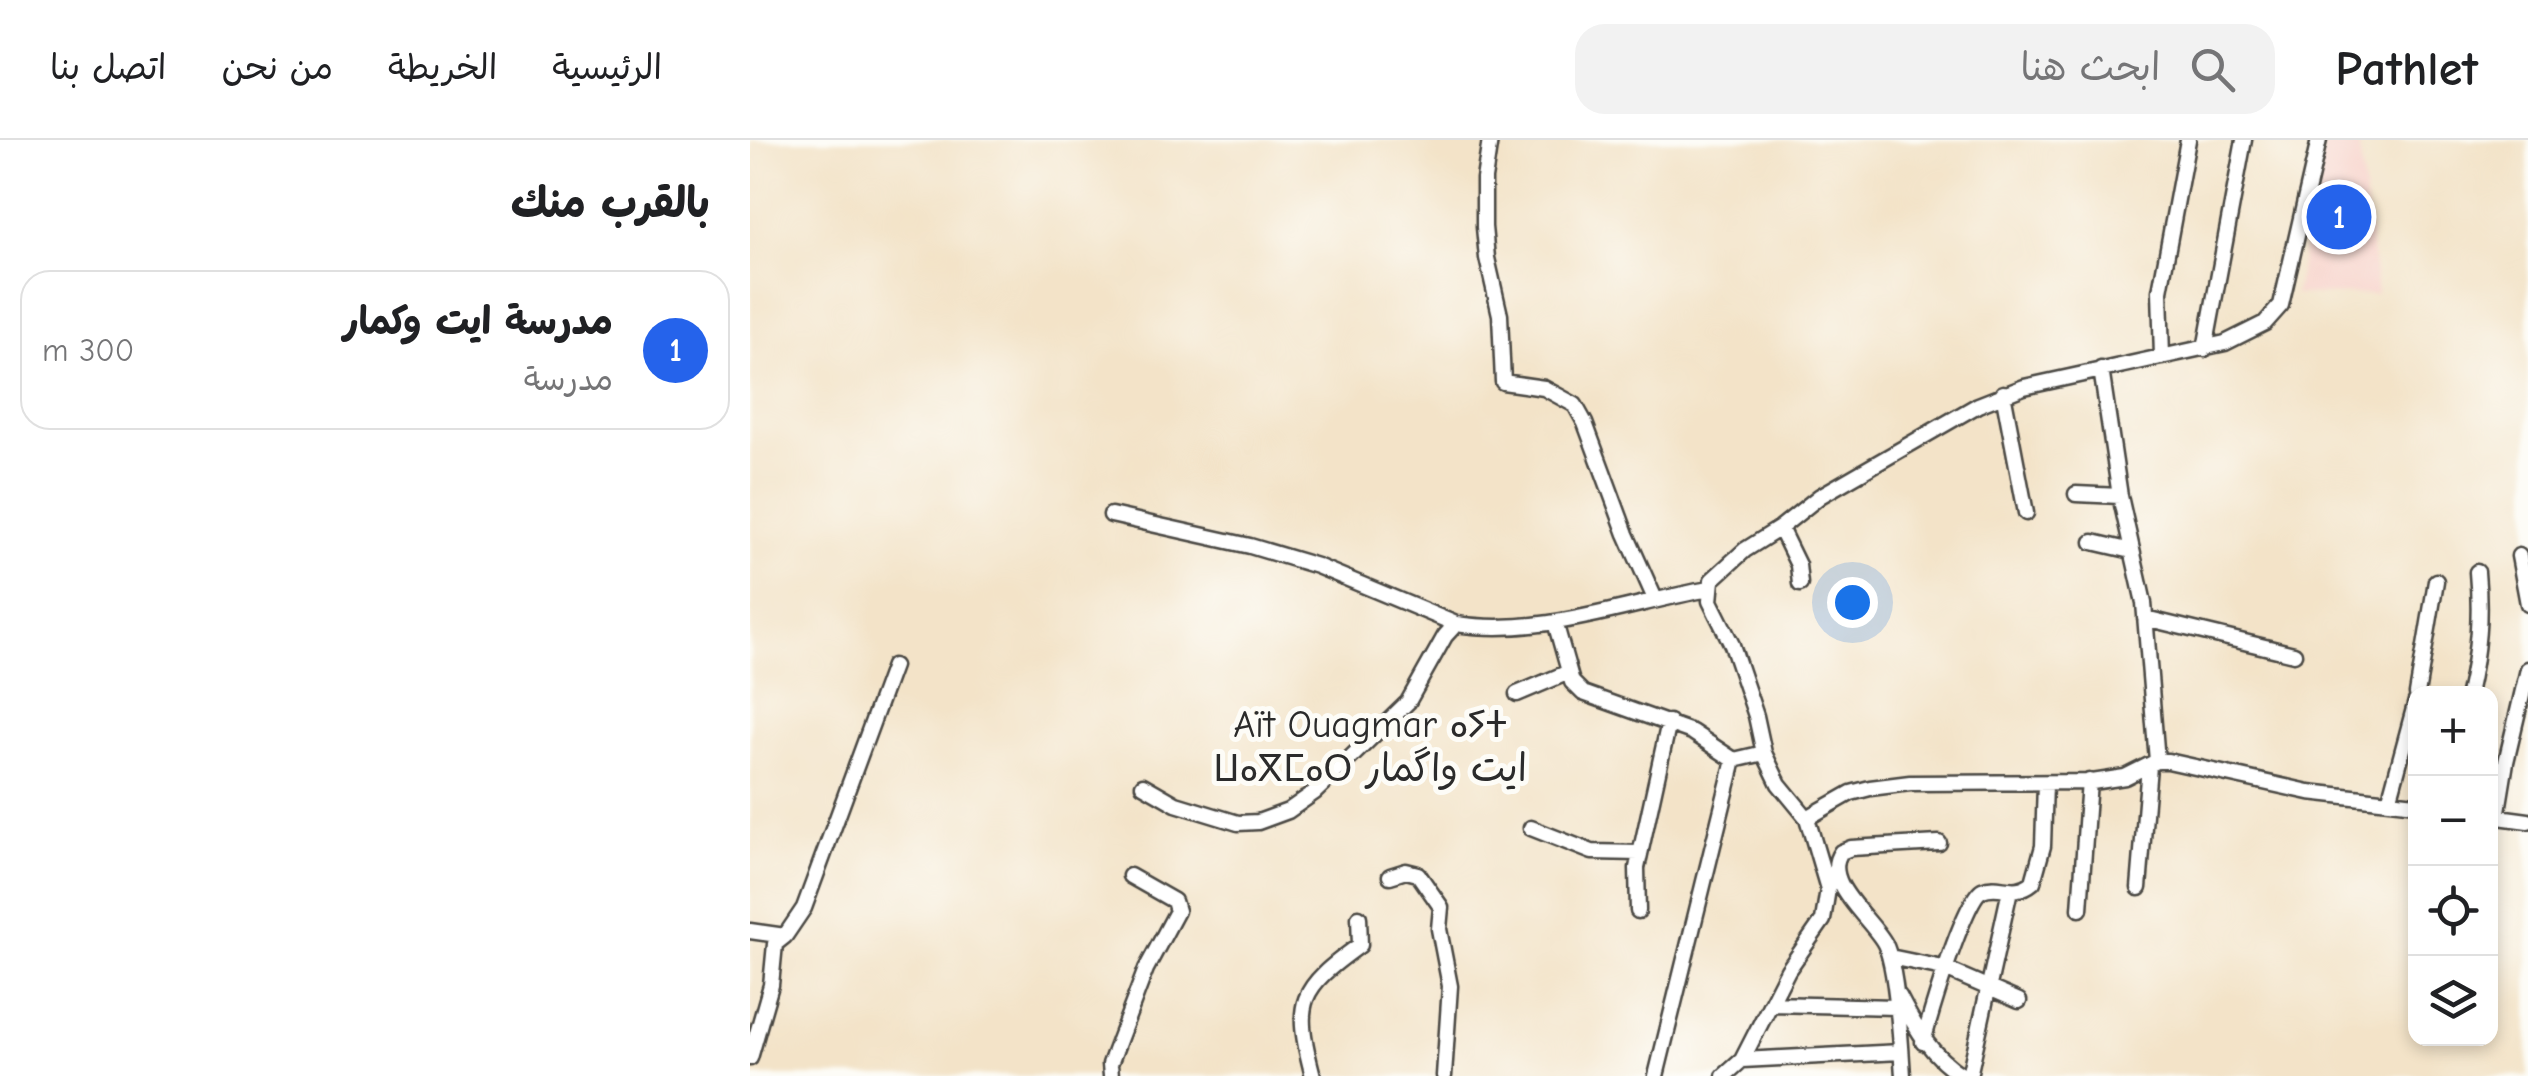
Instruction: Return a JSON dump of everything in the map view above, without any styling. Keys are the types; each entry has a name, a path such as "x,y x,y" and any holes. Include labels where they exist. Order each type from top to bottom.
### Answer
{"street":[{"path":"1490,140 1484,179 1484,226 1500,315 1503,382 1544,388 1575,406 1655,599"},
{"path":"2162,357 2160,290 2188,140"},
{"path":"2205,348 2244,140"},
{"path":"1724,1076 1742,1060 1788,970 1822,920 1828,904 1827,877 1807,818 1779,784 1764,753 1732,645 1712,608 1710,589 1719,571 1820,496 1978,404 2101,368 2205,348 2248,334 2266,323 2280,305 2319,140"},
{"path":"2101,368 2120,496 2145,618 2153,764 2139,888"},
{"path":"2003,394 2026,513"},
{"path":"2076,494 2120,496"},
{"path":"1112,515 1250,546 1317,566 1456,624 1510,628 1556,622 1710,589"},
{"path":"1780,528 1798,565 1800,584"},
{"path":"2093,542 2132,551"},
{"path":"2519,556 2528,604"},
{"path":"2470,686 2481,614 2477,572"},
{"path":"2418,686 2436,581"},
{"path":"2145,618 2294,654"},
{"path":"1556,622 1569,672 1578,688 1592,698 1692,732 1734,760 1764,753"},
{"path":"1143,784 1176,804 1238,823 1258,822 1288,811 1314,792 1408,702 1445,636 1456,624"},
{"path":"750,1058 771,985 776,944 804,908 893,666"},
{"path":"2498,799 2528,669"},
{"path":"1517,694 1569,672"},
{"path":"1638,911 1639,854 1669,722"},
{"path":"2390,801 2408,732"},
{"path":"1656,1076 1734,760"},
{"path":"1807,818 1841,798 1870,788 2089,782 2125,777 2153,764 2180,763 2309,792 2408,803"},
{"path":"2080,910 2089,782"},
{"path":"1923,1042 1944,968 1972,898 1987,888 2026,888 2037,872 2043,846 2045,783"},
{"path":"2498,817 2528,821"},
{"path":"1531,828 1592,852 1639,854"},
{"path":"1903,1076 1890,956 1880,936 1846,894 1836,872 1836,858 1851,848 1939,843"},
{"path":"1390,876 1406,871 1418,874 1441,907 1439,929 1450,986 1444,1076"},
{"path":"1111,1076 1110,1064 1140,984 1177,910 1174,901 1130,876"},
{"path":"1893,983 1923,1042 1946,1066 1966,1076 2010,890"},
{"path":"1313,1076 1303,1026 1305,998 1326,969 1359,946 1359,917"},
{"path":"750,931 785,936"},
{"path":"1890,956 1944,968 2019,1001"},
{"path":"1771,1004 1896,1006"},
{"path":"1742,1060 1901,1052"}],"shaded area":[{"path":"2325,140 2358,140 2377,294 2295,295"}],"place":[{"name":"مدرسة ايت وكمار","path":"2339,217"}],"district":[{"name":"Aït Ouagmar ⴰⵢⵜ ⵡⴰⴳⵎⴰⵔ ايت واگمار","path":"1370,747"}]}
